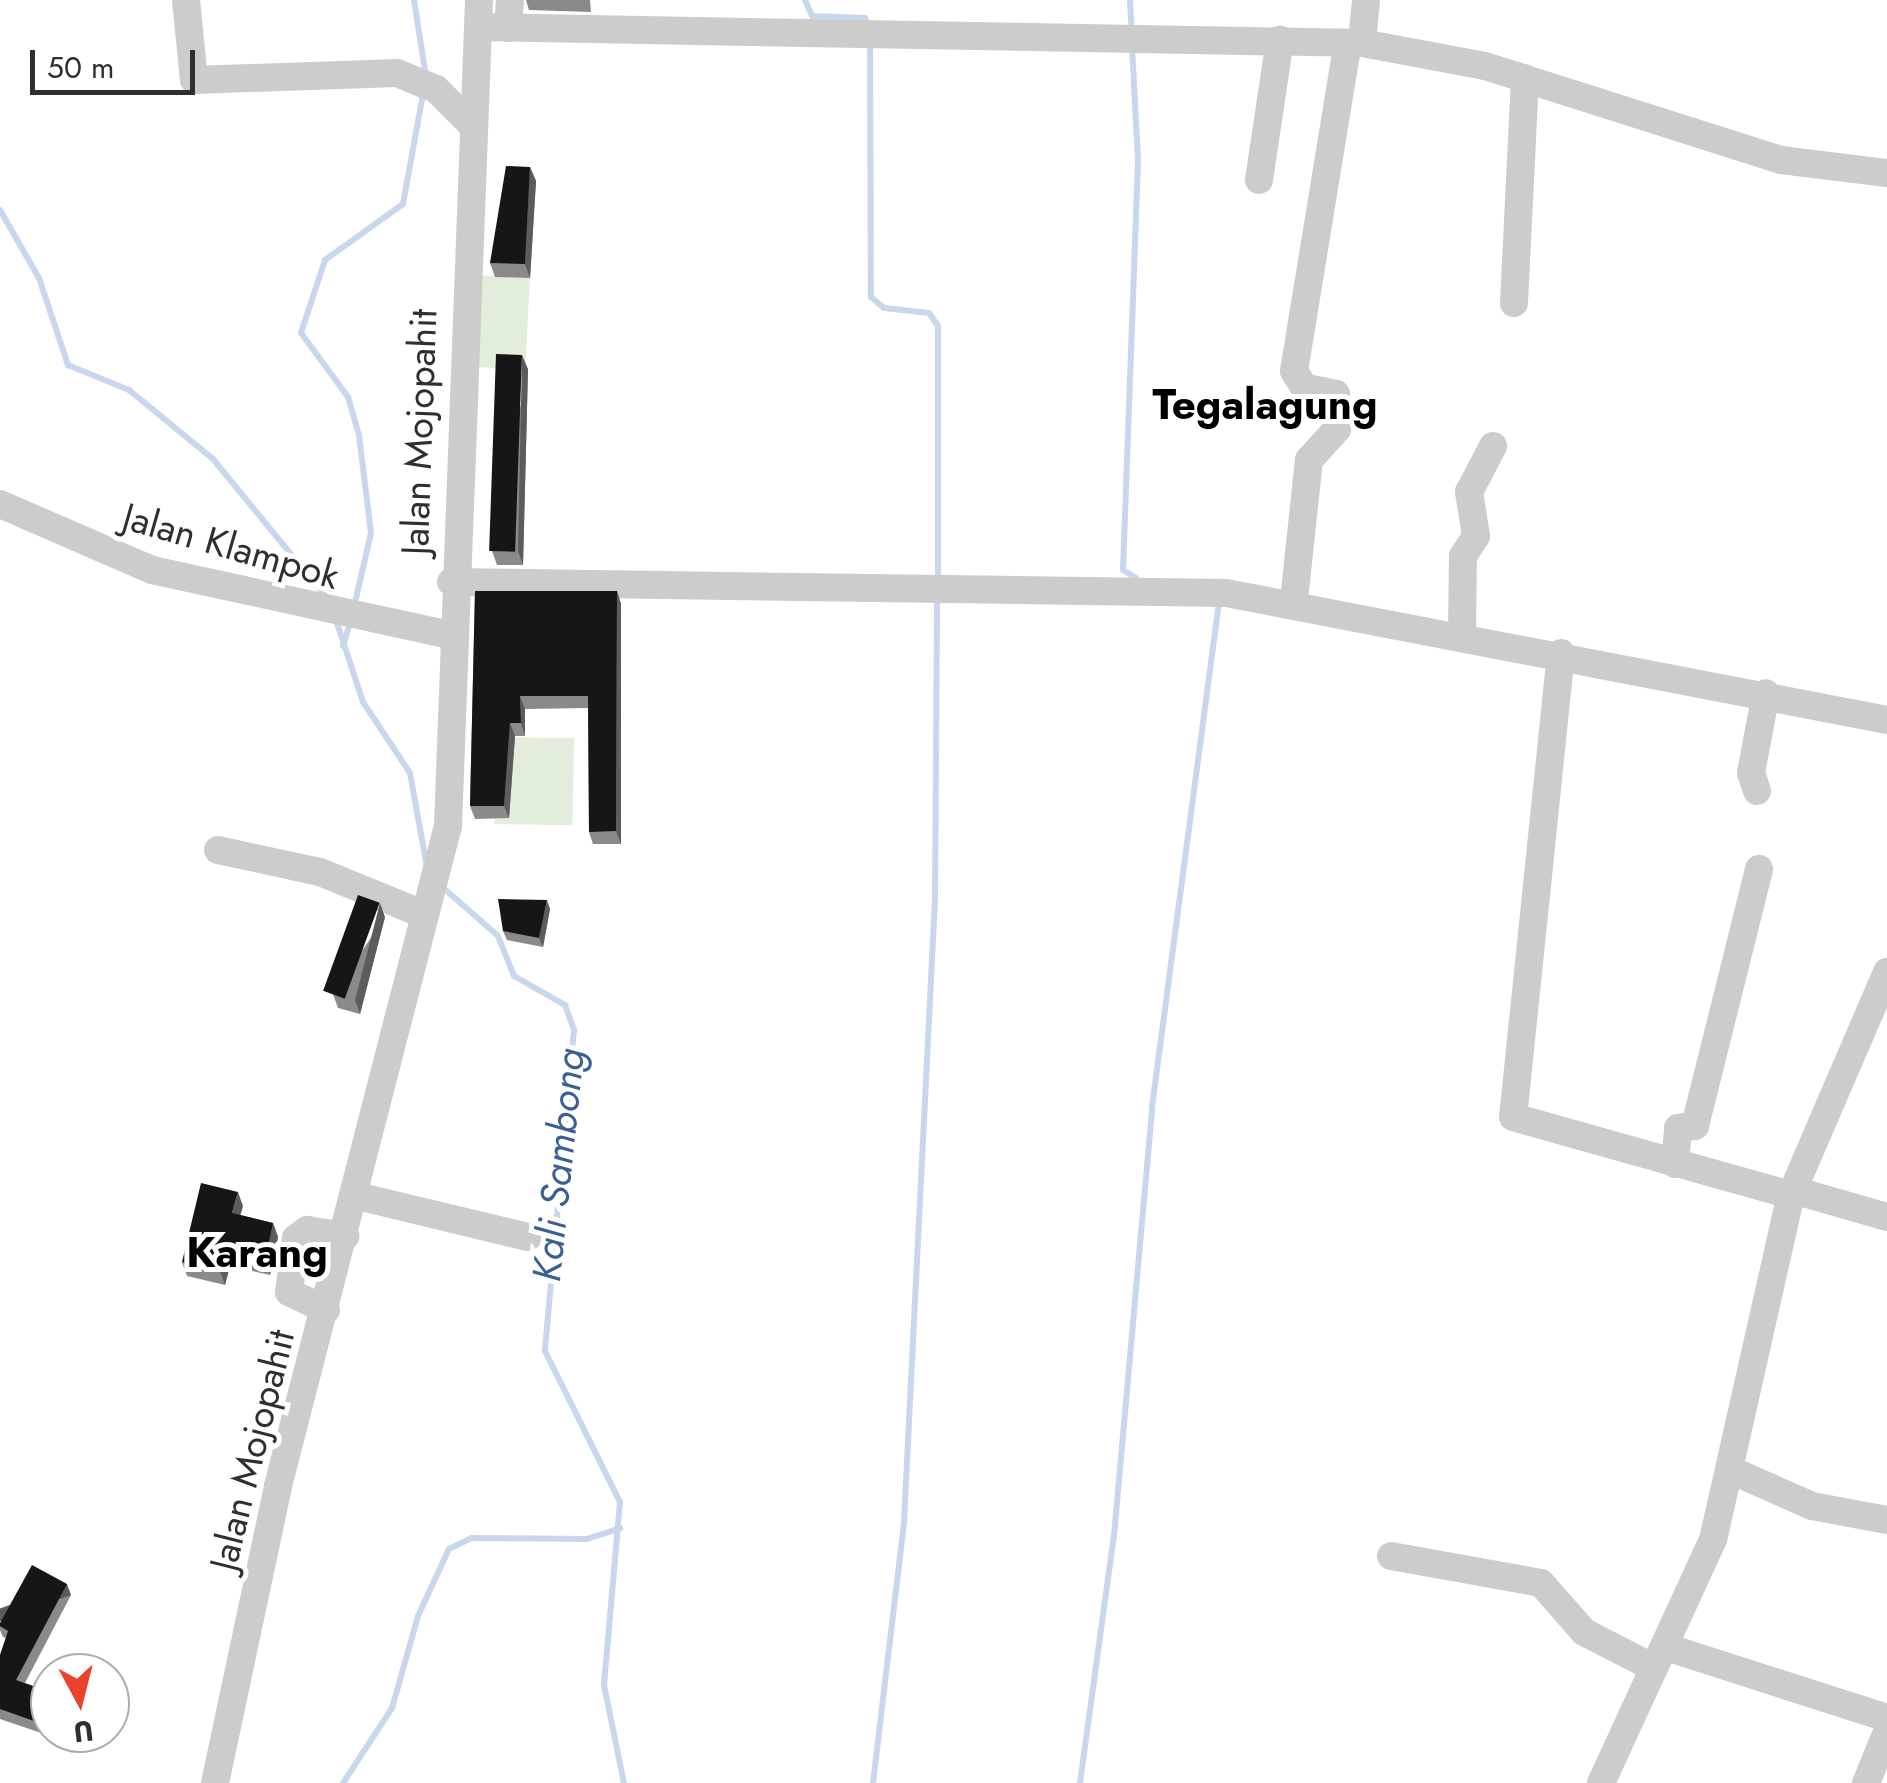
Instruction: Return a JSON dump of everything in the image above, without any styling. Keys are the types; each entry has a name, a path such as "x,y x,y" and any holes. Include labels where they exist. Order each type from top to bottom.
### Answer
{"street":[{"path":"186,0 187,60 202,84 426,83 472,126"},
{"path":"1294,600 1309,460 1337,429 1336,394 1294,376 1366,0"},
{"path":"479,14 870,36 1355,43 1525,78 1781,160 1887,174"},
{"name":"Jalan Mojopahit","path":"215,1783 326,1310 449,815 451,582 479,14"},
{"path":"1260,180 1280,40"},
{"path":"1514,303 1525,78"},
{"path":"1462,634 1463,556 1476,536 1469,495 1493,446"},
{"name":"Jalan Klampok","path":"0,504 152,570 314,610 450,635"},
{"path":"451,582 1214,592 1294,600 1887,720"},
{"path":"1561,654 1514,1117 1674,1164 1887,1217"},
{"path":"1757,791 1751,773 1766,693"},
{"path":"218,850 320,872 425,909"},
{"path":"1674,1164 1678,1128 1696,1126 1759,869"},
{"path":"1602,1783 1662,1658 1733,1471 1792,1193 1887,972"},
{"path":"357,1196 528,1237"},
{"path":"326,1310 289,1292 296,1238 307,1230 346,1236"},
{"path":"1733,1471 1812,1506 1887,1520"},
{"path":"1390,1556 1541,1583 1584,1632 1662,1658 1887,1718"},
{"path":"1866,1783 1887,1732"}],"green space":[{"path":"477,275 530,278 525,370 472,367"},
{"path":"496,737 574,738 572,825 494,824"}],"building":[{"path":"506,166 530,167 525,264 490,263"},
{"path":"496,354 522,355 515,552 489,551"},
{"path":"475,591 617,591 616,831 589,832 588,696 520,696 521,723 510,723 504,806 470,806"},
{"path":"358,895 380,903 345,999 323,991"},
{"path":"498,899 547,900 539,938 503,931"},
{"path":"201,1183 238,1192 232,1213 273,1223 265,1261 224,1251 220,1271 182,1262"},
{"path":"32,1565 67,1584 16,1680 30,1685 30,1720 0,1709 0,1655 8,1631 0,1623"}],"waterway":[{"path":"414,0 426,77"},
{"path":"805,0 812,16 865,18 870,27"},
{"path":"1130,0 1132,34"},
{"path":"870,40 871,297 884,308 929,313 938,326 938,581"},
{"path":"1132,46 1138,161 1123,570 1136,578"},
{"path":"354,607 371,533 359,435 348,397 301,333 325,260 403,204 423,94"},
{"name":"Kali Sambong","path":"0,210 39,278 68,365 129,390 213,459 326,597"},
{"path":"873,1783 904,1522 935,899 937,598"},
{"path":"1080,1783 1114,1536 1152,1107 1219,602"},
{"name":"Kali Sambong","path":"335,617 363,702 410,773 428,873"},
{"path":"343,646 351,619"},
{"name":"Kali Sambong","path":"440,885 498,936 514,976 565,1005 574,1030 545,1351 620,1502 604,1685 624,1783"},
{"path":"343,1783 392,1708 418,1616 449,1549 472,1538 587,1539 620,1528"}],"district":[{"name":"Tegalagung","path":"1265,405"},
{"name":"Karang","path":"257,1253"}]}
